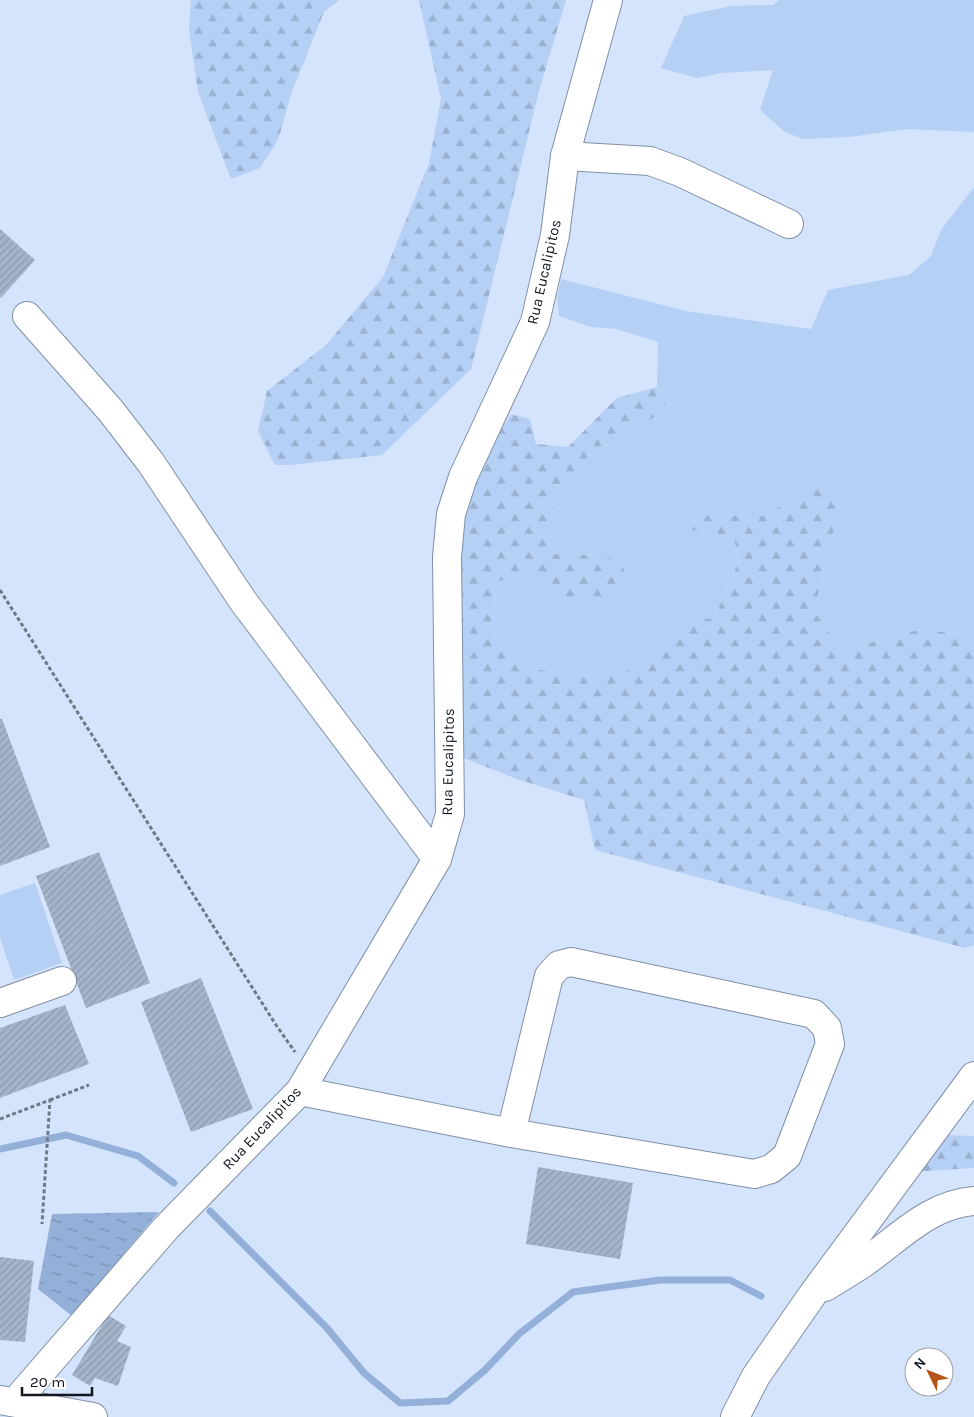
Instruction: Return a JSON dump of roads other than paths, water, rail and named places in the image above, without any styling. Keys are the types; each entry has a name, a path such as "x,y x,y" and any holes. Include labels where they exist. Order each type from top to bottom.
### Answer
{"street":[{"name":"Rua Eucalipitos","path":"8,1401 166,1228 305,1082 437,859 450,814 446,557 450,514 463,477 535,322 555,235 566,156 608,0"},
{"path":"566,156 650,161 680,172 789,224"},
{"path":"27,316 111,411 151,463 244,601 437,859"},
{"path":"305,1082 511,1133 754,1174 771,1169 787,1156 830,1044 827,1028 814,1014 571,962 559,965 549,976 511,1133"},
{"path":"2,994 62,981"},
{"path":"735,1417 756,1376 974,1076"},
{"path":"814,1294 864,1263 924,1217 963,1201 974,1200"},
{"path":"8,1401 93,1417"}],"water":[{"path":"159,1212 72,1316 38,1289 52,1214"}],"waterway":[{"path":"0,1149 66,1135 138,1156 174,1183"},
{"path":"210,1211 327,1328 364,1373 400,1403 448,1401 485,1370 519,1334 573,1292 660,1280 730,1280 761,1296"}]}
